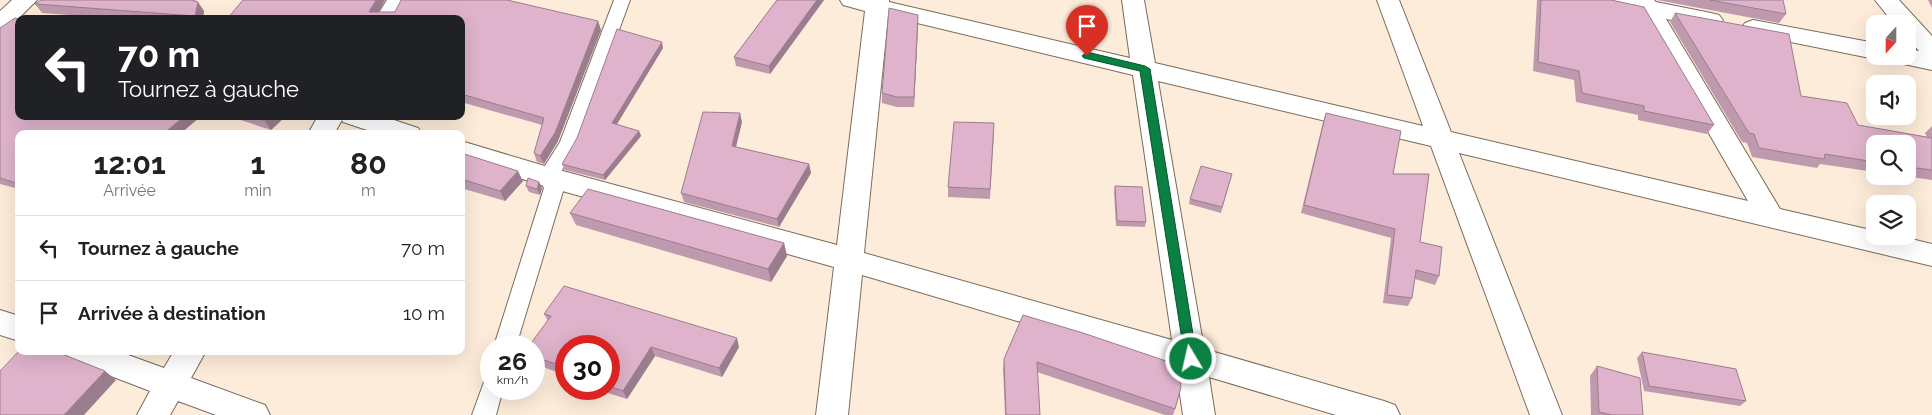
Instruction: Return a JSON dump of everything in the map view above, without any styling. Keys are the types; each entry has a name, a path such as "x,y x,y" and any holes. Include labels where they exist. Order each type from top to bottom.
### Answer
{"street":[{"path":"7,18 26,0"},
{"path":"389,15 398,0"},
{"path":"851,0 878,3 1145,69 1932,254"},
{"path":"1132,0 1145,69 1199,415"},
{"path":"1388,0 1546,415"},
{"path":"1604,0 1646,4 1866,49"},
{"path":"1886,0 1899,15"},
{"path":"832,415 851,260 878,3"},
{"path":"1646,4 1771,217"},
{"path":"1916,34 1932,51"},
{"path":"1916,59 1932,62"},
{"path":"365,120 396,130"},
{"path":"465,151 548,177 851,260 1384,415"},
{"path":"0,322 15,328"},
{"path":"91,355 254,415"},
{"path":"153,415 189,355"}],"lane":[{"path":"508,335 554,188 548,177 569,143 622,0"},
{"path":"484,415 489,400"}],"building":[{"path":"41,0 191,0 198,2 195,15 35,4"},
{"path":"243,0 376,0 369,12 395,12 401,0 507,0 598,21 555,133 540,156 534,153 544,118 465,95 465,15 230,15"},
{"path":"777,0 817,0 769,66 734,57"},
{"path":"1541,0 1611,0 1644,7 1714,125 1644,111 1644,106 1582,93 1579,71 1538,62"},
{"path":"1710,0 1783,0 1786,14"},
{"path":"889,8 918,15 914,97 897,97 882,93"},
{"path":"1675,13 1789,34 1801,96 1847,103 1858,125 1915,135 1866,135 1866,161 1825,154 1824,159 1759,148 1754,134 1749,133"},
{"path":"15,18 15,120 180,120 168,130 15,130 15,183 0,178 0,28"},
{"path":"617,29 662,42 612,123 639,131 603,175 562,164 577,138"},
{"path":"703,112 740,113 732,146 809,164 777,219 681,193"},
{"path":"1326,113 1401,131 1393,174 1429,174 1420,242 1442,247 1439,276 1416,270 1412,298 1387,295 1395,229 1304,205"},
{"path":"954,122 994,123 990,189 948,187"},
{"path":"1916,135 1932,138 1932,170 1916,168"},
{"path":"465,154 518,171 500,191 465,180"},
{"path":"1201,166 1232,174 1222,207 1190,199"},
{"path":"528,178 539,182 537,189 526,186"},
{"path":"1115,186 1142,187 1146,222 1117,221"},
{"path":"588,189 784,243 768,269 570,213"},
{"path":"564,286 737,338 719,368 651,347 623,391 620,390 620,335 555,335 555,364 545,360 545,335 537,335 551,316 544,314"},
{"path":"1023,315 1178,365 1181,387 1175,409 1037,362 1040,415 1006,415 1004,359"},
{"path":"1642,352 1736,369 1746,401 1649,386"},
{"path":"15,355 65,355 105,371 64,415 0,415 0,371"},
{"path":"1597,366 1640,378 1643,415 1612,415 1599,412"}],"route":[{"path":"1087,56 1145,69 1191,359"}]}
